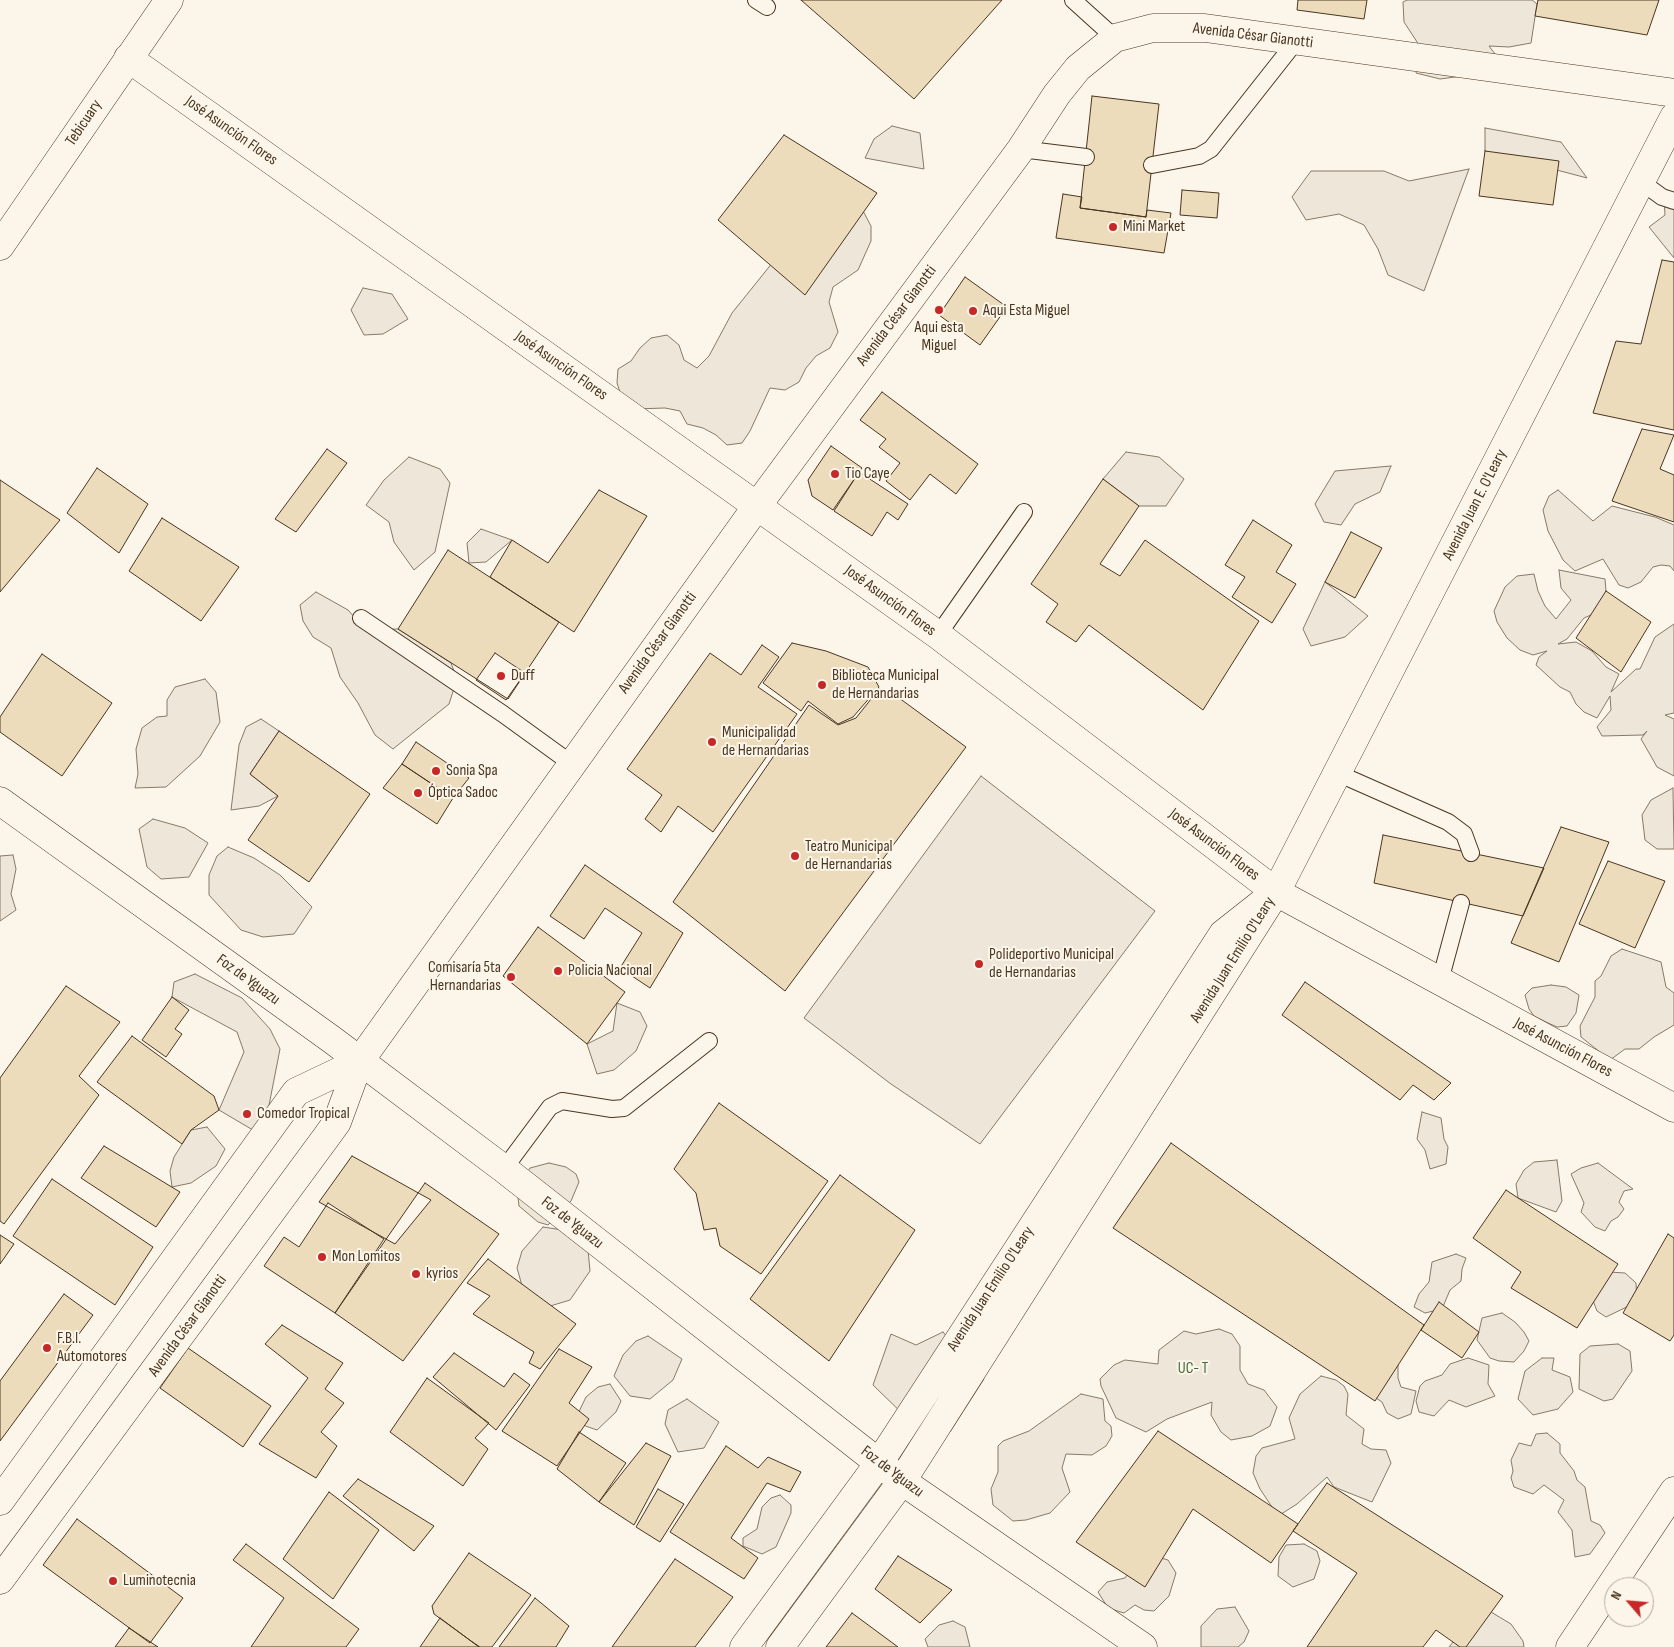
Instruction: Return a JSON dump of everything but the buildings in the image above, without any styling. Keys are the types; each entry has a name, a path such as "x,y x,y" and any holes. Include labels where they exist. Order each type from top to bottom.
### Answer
{"street":[{"name":"Tebicuary","path":"4,231 169,0"},
{"name":"Avenida César Gianotti","path":"0,1580 337,1122 359,1062 757,506 1021,149 1057,94 1078,68 1115,38 1153,28 1205,28 1674,93"},
{"name":"José Asunción Flores","path":"128,58 938,635 1276,892 1674,1108"},
{"name":"Avenida Juan E. O'Leary","path":"1276,892 1674,117"},
{"name":"Foz de Yguazu","path":"0,801 331,1039 504,1170 902,1481 1143,1647"},
{"name":"Avenida Juan Emilio O'Leary","path":"744,1647 879,1463 1223,934 1276,892"},
{"name":"Avenida Juan Emilio O'Leary","path":"780,1647 902,1481 1276,892"},
{"name":"Avenida César Gianotti","path":"0,1501 296,1092 359,1062"},
{"path":"1570,1647 1674,1491"}],"lane":[{"path":"1073,0 1115,38"},
{"path":"1152,165 1199,156 1211,149 1296,40"},
{"path":"1021,149 1086,157"},
{"path":"1640,181 1662,197 1674,201"},
{"path":"938,635 1024,512"},
{"path":"361,618 503,714 572,764"},
{"path":"1337,773 1448,822 1464,834 1471,853"},
{"path":"1440,981 1461,903"},
{"path":"504,1170 550,1107 562,1101 612,1109 624,1108 708,1041"}],"green space":[{"path":"1407,0 1532,0 1537,4 1531,43 1509,47 1489,46 1507,70 1440,79 1416,73 1421,48 1404,22 1403,2"},
{"path":"892,126 920,133 924,169 865,158 874,139"},
{"path":"1485,128 1561,142 1587,178 1485,151"},
{"path":"1469,169 1424,291 1388,275 1378,249 1364,225 1339,214 1306,220 1292,197 1311,171 1384,171 1409,181"},
{"path":"1674,194 1674,258 1649,227 1665,215 1664,198"},
{"path":"863,211 871,226 871,241 858,270 833,287 829,302 838,332 830,348 816,356 806,368 799,382 785,390 770,388 750,431 742,443 727,445 716,435 703,428 687,424 680,411 665,408 634,409 622,398 617,383 618,369 631,361 640,348 651,338 667,335 679,345 684,360 697,368 709,356 732,313 773,262"},
{"path":"363,288 392,294 408,319 383,334 364,335 351,310"},
{"path":"1126,452 1159,457 1184,479 1166,506 1139,506 1103,479"},
{"path":"409,457 440,469 450,483 435,552 414,570 394,542 389,522 366,505 384,480"},
{"path":"1391,466 1380,492 1355,504 1341,525 1324,522 1315,504 1335,471"},
{"path":"1558,490 1593,521 1612,506 1655,517 1674,525 1674,571 1670,566 1661,565 1653,567 1641,582 1628,588 1619,585 1603,559 1575,571 1563,560 1548,531 1543,510 1549,496"},
{"path":"481,529 512,540 486,562 469,563 467,543"},
{"path":"1559,570 1605,579 1606,591 1602,602 1591,615 1584,618 1567,639 1558,644 1576,642 1592,651 1606,667 1619,674 1611,692 1636,669 1640,669 1655,637 1674,624 1674,713 1665,715 1674,719 1674,776 1657,767 1641,739 1647,731 1643,735 1602,736 1597,727 1611,710 1610,696 1597,718 1584,712 1576,704 1570,692 1560,687 1536,665 1539,657 1547,651 1533,655 1520,650 1507,638 1497,622 1494,611 1505,587 1517,576 1534,574 1538,591 1545,606 1556,619 1571,600 1561,588"},
{"path":"1325,582 1368,616 1345,637 1311,646 1303,629"},
{"path":"316,592 348,610 366,630 398,629 451,663 457,679 449,704 393,749 375,735 358,703 340,677 331,648 313,637 303,621 300,605"},
{"path":"205,679 216,692 220,722 200,756 166,787 135,788 138,774 136,749 142,728 157,717 167,716 167,700 175,687"},
{"path":"261,719 279,731 250,774 278,796 259,806 231,810 239,745 246,727"},
{"name":"Polideportivo Municipal de Hernandarias","path":"981,776 1155,911 980,1144 891,1084 804,1018"},
{"path":"1673,788 1674,849 1657,849 1645,840 1642,815 1651,800"},
{"path":"153,819 185,828 208,843 189,877 161,879 147,867 139,829"},
{"path":"228,847 254,858 280,875 312,907 294,934 263,937 241,930 209,895 209,875 217,856"},
{"path":"13,855 16,869 11,894 16,910 0,921 0,856"},
{"path":"1622,949 1661,962 1666,987 1674,993 1674,1025 1639,1049 1625,1049 1610,1060 1581,1037 1580,1026 1595,997 1595,981 1601,976 1611,956"},
{"path":"195,974 242,998 270,1029 280,1049 263,1136 219,1110 244,1052 237,1032 172,997 174,982"},
{"path":"1551,985 1566,987 1579,995 1576,1013 1567,1026 1557,1027 1534,1016 1529,1009 1525,995 1532,988"},
{"path":"617,1003 640,1012 647,1026 636,1051 614,1070 597,1074 587,1044 613,1031"},
{"path":"1422,1112 1441,1118 1444,1139 1448,1147 1446,1164 1430,1169 1425,1150 1417,1139"},
{"path":"207,1127 225,1149 216,1166 191,1183 172,1187 170,1171 174,1157 191,1130"},
{"path":"1557,1160 1562,1201 1556,1212 1518,1198 1516,1184 1524,1170 1534,1162"},
{"path":"549,1163 566,1167 576,1174 579,1182 571,1201 548,1225 538,1222 519,1206 517,1189 530,1168"},
{"path":"1598,1163 1633,1189 1624,1191 1619,1202 1624,1209 1618,1217 1611,1221 1605,1231 1595,1227 1581,1212 1584,1203 1571,1174 1581,1168"},
{"path":"543,1227 563,1230 588,1250 590,1271 570,1300 547,1307 523,1289 517,1268 522,1251"},
{"path":"1456,1254 1466,1258 1462,1269 1461,1281 1450,1290 1442,1309 1425,1313 1414,1307 1419,1294 1429,1282 1432,1262"},
{"path":"1609,1272 1625,1273 1636,1283 1637,1302 1606,1317 1597,1311 1592,1298"},
{"path":"1502,1313 1515,1322 1529,1341 1524,1351 1514,1362 1490,1358 1477,1340 1482,1318"},
{"name":"UC- T","path":"1219,1329 1232,1334 1240,1346 1240,1370 1248,1384 1264,1390 1277,1407 1270,1426 1252,1436 1231,1440 1221,1432 1211,1415 1212,1402 1167,1419 1146,1432 1116,1418 1101,1386 1100,1379 1114,1365 1125,1360 1158,1364 1159,1350 1184,1331 1196,1334"},
{"path":"943,1332 984,1379 950,1432 908,1419 873,1385 891,1334 916,1345"},
{"path":"648,1336 682,1359 673,1380 650,1399 630,1396 614,1376 623,1355 636,1341"},
{"path":"1618,1344 1630,1351 1632,1371 1613,1399 1604,1401 1579,1389 1580,1354 1590,1346"},
{"path":"1468,1358 1489,1365 1488,1384 1495,1396 1466,1407 1449,1400 1434,1416 1419,1412 1416,1401 1420,1386 1425,1381 1442,1375 1450,1364"},
{"path":"1542,1358 1554,1358 1552,1370 1570,1377 1573,1392 1558,1409 1533,1415 1518,1399 1525,1371"},
{"path":"1398,1362 1398,1378 1401,1387 1416,1391 1411,1414 1398,1419 1387,1413 1382,1402 1367,1392"},
{"path":"1321,1376 1336,1380 1344,1386 1348,1394 1346,1415 1364,1429 1362,1444 1371,1449 1386,1450 1391,1463 1372,1502 1334,1487 1327,1477 1297,1504 1278,1516 1260,1489 1253,1473 1256,1456 1262,1448 1295,1439 1289,1418 1300,1394"},
{"path":"610,1384 621,1401 616,1412 597,1430 574,1422 586,1397 598,1387"},
{"path":"1081,1394 1103,1399 1105,1421 1111,1426 1112,1436 1106,1446 1092,1455 1066,1454 1062,1468 1070,1492 1050,1513 1026,1520 1013,1521 993,1505 991,1489 998,1472 998,1446 1003,1441 1029,1431"},
{"path":"687,1399 719,1422 704,1448 678,1452 665,1424 668,1410"},
{"path":"1547,1433 1560,1444 1560,1453 1574,1471 1577,1480 1585,1487 1591,1521 1600,1525 1605,1533 1590,1554 1575,1557 1572,1530 1558,1512 1564,1500 1544,1485 1533,1494 1514,1487 1511,1478 1513,1471 1511,1460 1519,1443 1531,1446 1536,1434"},
{"path":"780,1495 791,1505 791,1513 776,1547 762,1554 743,1546 743,1538 757,1529 762,1507 771,1498"},
{"path":"1304,1544 1317,1551 1320,1561 1314,1579 1293,1587 1278,1576 1279,1557 1286,1545"},
{"path":"1143,1553 1168,1560 1176,1573 1169,1596 1154,1611 1144,1610 1135,1605 1124,1613 1108,1608 1098,1592 1107,1582 1125,1578"},
{"path":"1235,1607 1249,1631 1244,1642 1238,1647 1201,1647 1201,1626 1217,1609"},
{"path":"1491,1612 1511,1624 1523,1641 1524,1647 1449,1647 1458,1636"},
{"path":"953,1621 965,1627 970,1647 928,1647 925,1639 939,1625"}],"place":[{"name":"Mini Market","path":"1113,227"},
{"name":"Aqui esta Miguel","path":"939,310"},
{"name":"Aqui Esta Miguel","path":"973,311"},
{"name":"Tio Caye","path":"835,474"},
{"name":"Duff","path":"501,676"},
{"name":"Biblioteca Municipal de Hernandarias","path":"822,685"},
{"name":"Municipalidad de Hernandarias","path":"712,742"},
{"name":"Sonia Spa","path":"436,771"},
{"name":"Óptica Sadoc","path":"418,793"},
{"name":"Teatro Municipal de Hernandarias","path":"795,856"},
{"name":"Polideportivo Municipal de Hernandarias","path":"979,964"},
{"name":"Policia Nacional","path":"558,971"},
{"name":"Comisaría 5ta Hernandarias","path":"511,977"},
{"name":"Comedor Tropical","path":"247,1114"},
{"name":"Mon Lomitos","path":"322,1257"},
{"name":"kyrios","path":"416,1274"},
{"name":"F.B.I. Automotores","path":"47,1348"},
{"name":"Luminotecnia","path":"113,1581"}]}
